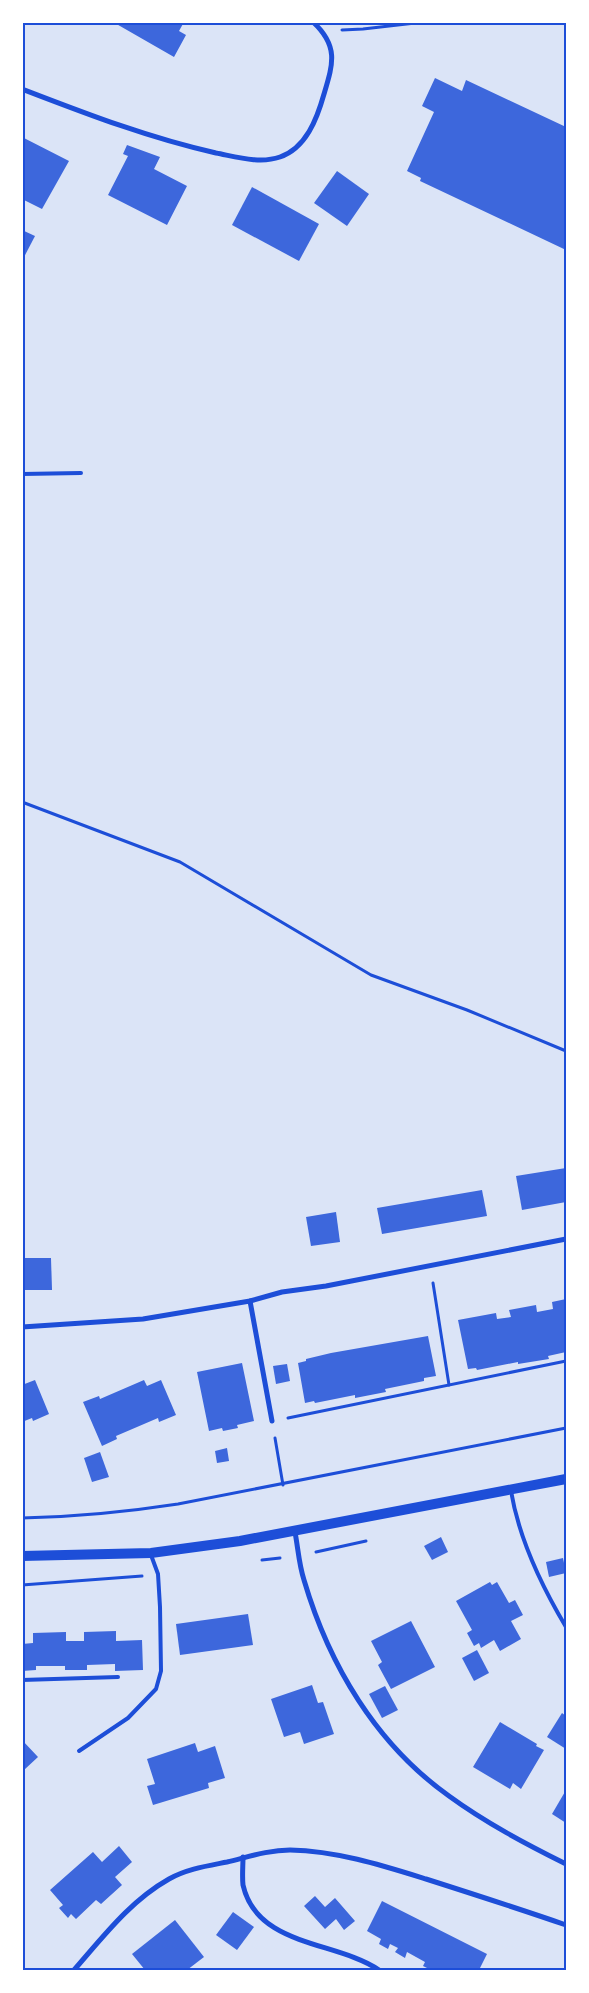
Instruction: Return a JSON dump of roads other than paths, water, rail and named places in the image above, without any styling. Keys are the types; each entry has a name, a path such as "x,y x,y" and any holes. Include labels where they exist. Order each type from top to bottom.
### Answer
{"main road":[{"path":"22,1556 151,1552 240,1541 296,1532 566,1479"}],"street":[{"path":"22,89 137,133 241,158 272,159 289,152 304,139 319,112 331,70 332,50 321,30 313,22"},
{"path":"22,1327 143,1320 566,1239"},
{"path":"250,1301 272,1421"},
{"path":"296,1532 303,1579 328,1648 377,1728 420,1773 447,1795 526,1844 566,1864"},
{"path":"74,1970 136,1901 170,1878 197,1867 243,1858 258,1853 289,1850 326,1853 361,1859 494,1900 566,1925"},
{"path":"243,1858 243,1884 250,1901 261,1916 277,1929 295,1938 367,1962 379,1970"}],"lane":[{"path":"22,474 81,473"},
{"path":"511,1489 519,1528 542,1581 566,1627"},
{"path":"79,1751 128,1718 156,1689 161,1671 160,1607 158,1574 151,1552"},
{"path":"22,1680 118,1677"}]}
